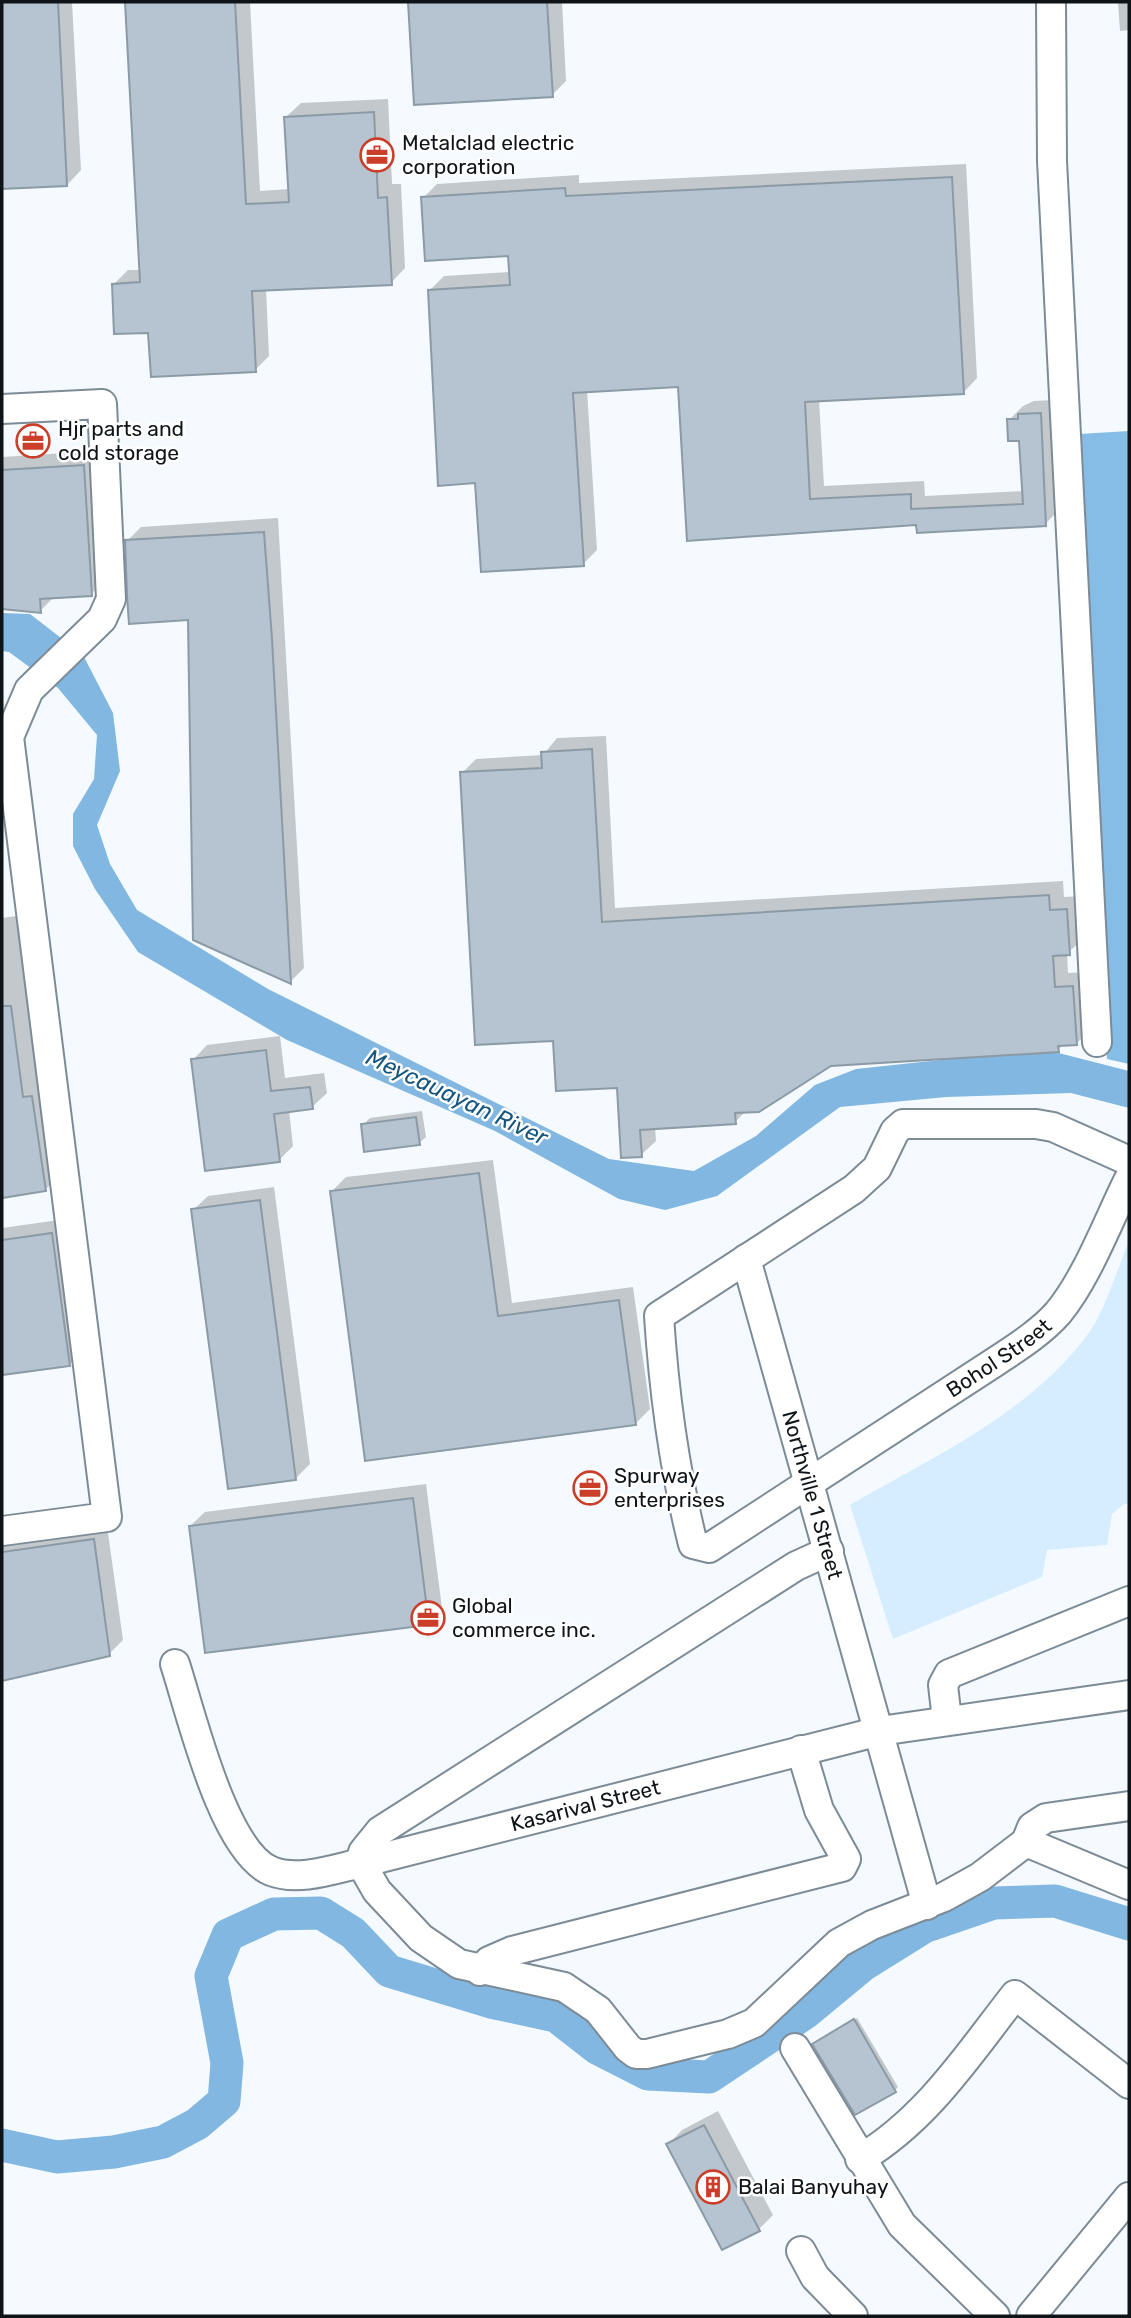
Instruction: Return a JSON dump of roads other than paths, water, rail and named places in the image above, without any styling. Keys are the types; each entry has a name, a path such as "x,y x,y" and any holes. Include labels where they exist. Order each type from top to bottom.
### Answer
{"street":[{"path":"1051,2 1052,161 1097,1042"},
{"path":"2,408 103,404 111,599 102,619 29,690 9,737 107,1517 2,1531"},
{"path":"746,1259 867,1179 877,1168 895,1131 902,1124 1036,1124 1053,1128 1129,1161"},
{"name":"Bohol Street","path":"746,1259 659,1316 663,1376 681,1496 693,1544 709,1548 998,1360 1043,1327 1058,1312 1075,1287 1129,1179"},
{"name":"Northville 1 Street","path":"746,1259 927,1905"},
{"path":"829,1551 796,1566 582,1705 401,1817 369,1841 361,1863 377,1891 421,1938 459,1964 480,1971 564,1987 598,2010 628,2048 636,2054 647,2054 728,2034 754,2023 839,1943 872,1925 927,1905 980,1877 1027,1842 1032,1826 1046,1818 1129,1806"},
{"path":"947,1720 943,1685 949,1674 1129,1601"},
{"name":"Kasarival Street","path":"175,1664 222,1806 245,1849 257,1863 272,1872 299,1875 361,1863 880,1731 1129,1695"},
{"path":"480,1971 489,1961 512,1951 842,1867 846,1858 819,1810 801,1750"},
{"path":"1027,1842 1129,1885"},
{"path":"860,2159 897,2135 928,2106 1015,1995 1129,2084"},
{"path":"795,2048 889,2208 913,2238 995,2316"},
{"path":"1031,2316 1129,2197"},
{"path":"801,2251 816,2277 853,2316"}],"water":[{"name":"Meycauayan River","path":"2,613 30,614 83,655 113,713 120,771 97,825 110,864 137,910 268,989 609,1159 694,1171 756,1136 815,1085 856,1069 1043,1049 1129,1071 1129,1108 1071,1093 946,1097 840,1107 717,1196 665,1210 619,1199 495,1131 287,1040 138,952 95,889 73,846 73,814 94,779 97,735 58,688 9,652 2,651"}],"waterway":[{"path":"2,2145 57,2157 114,2152 163,2142 197,2124 224,2101 227,2063 211,1976 228,1935 274,1914 321,1913 353,1933 389,1971 491,2002 556,2016 597,2048 648,2074 709,2077 805,2013 863,1965 924,1927 994,1903 1055,1901 1129,1924"}],"place":[{"name":"Metalclad electric corporation","path":"377,155"},
{"name":"Hjr parts and cold storage","path":"33,441"},
{"name":"Spurway enterprises","path":"590,1488"},
{"name":"Global commerce inc.","path":"428,1618"},
{"name":"Balai Banyuhay","path":"713,2187"}]}
